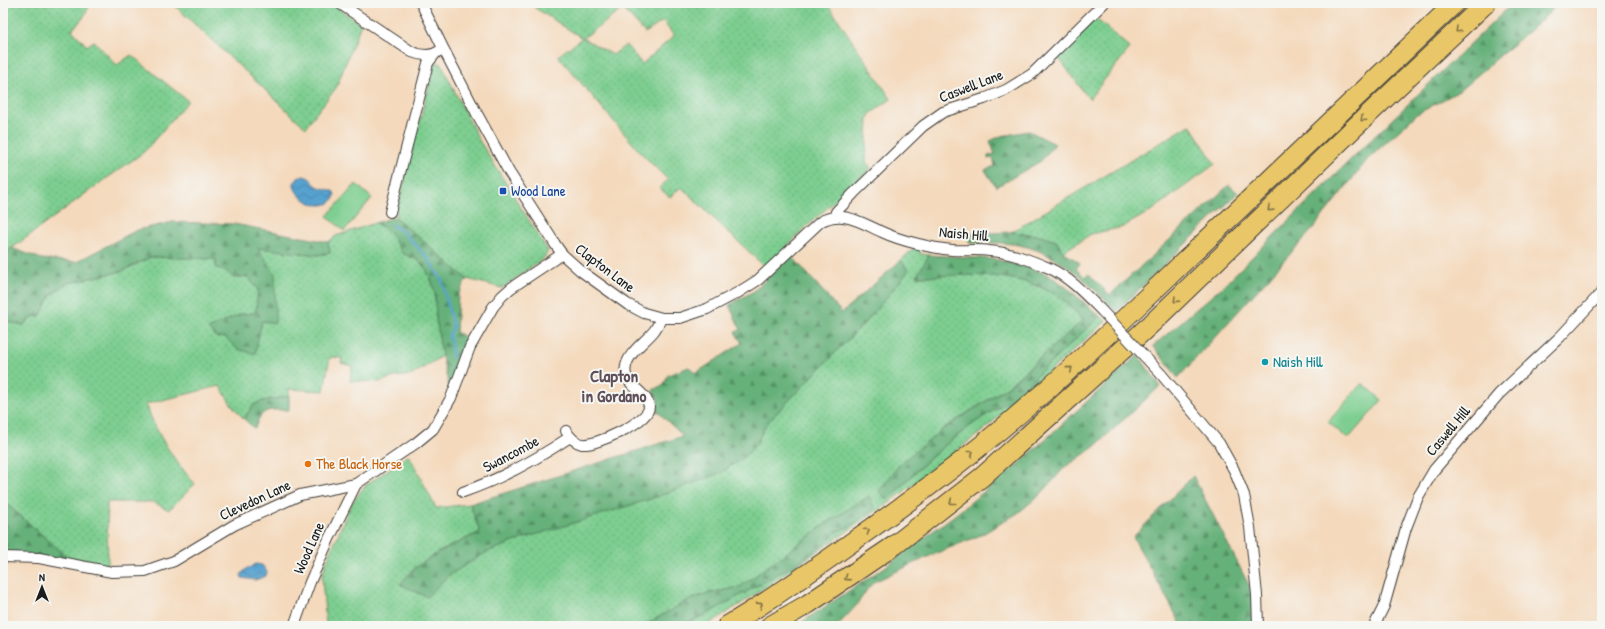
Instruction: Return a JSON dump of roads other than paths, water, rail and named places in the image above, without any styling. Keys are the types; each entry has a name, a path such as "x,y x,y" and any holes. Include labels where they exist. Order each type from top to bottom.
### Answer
{"highway":[{"path":"727,626 809,573 942,477 1004,426 1114,328 1455,3"},
{"path":"770,626 808,604 895,545 982,477 1150,325 1486,3"}],"street":[{"path":"339,3 412,52 421,55 439,51"},
{"name":"Clapton Lane","path":"421,3 439,51 509,172 562,254 612,295 644,313 662,318 672,318 691,315 707,309 744,289 765,274 820,222 835,217"},
{"name":"Caswell Lane","path":"835,217 836,212 854,193 923,126 943,112 999,93 1032,74 1104,3"},
{"path":"390,212 428,63 439,51"},
{"name":"Naish Hill","path":"835,217 853,218 895,238 911,242 952,250 989,250 1019,256 1052,269 1077,287 1101,310 1161,374 1219,443 1237,476 1244,495 1250,527 1257,594 1258,626"},
{"name":"Clevedon Lane","path":"3,557 39,558 112,572 145,571 174,561 234,525 300,495 356,484 416,443 433,429 451,398 470,347 493,307 511,288 562,254"},
{"name":"Caswell Hill","path":"1374,626 1384,606 1406,528 1418,497 1434,470 1499,394 1560,338 1602,292"},
{"name":"Swancombe","path":"463,492 494,480 537,458 568,434 578,443 590,444 642,420 647,414 648,404 628,380 626,366 630,357 653,332 662,318"},
{"name":"Wood Lane","path":"294,626 318,563 356,484"}],"water":[{"path":"303,176 310,179 317,186 334,192 335,196 331,202 325,205 318,205 311,203 299,195 295,189 294,183 299,177"},
{"path":"256,564 262,565 267,572 266,576 255,580 242,578 241,575 245,570"}],"waterway":[{"path":"392,225 402,231 428,258 442,281 453,327 449,335 453,357"}],"place":[{"name":"Wood Lane","path":"503,191"},
{"name":"Naish Hill","path":"1265,362"},
{"name":"The Black Horse","path":"308,464"}],"district":[{"name":"Clapton in Gordano","path":"614,386"}]}
